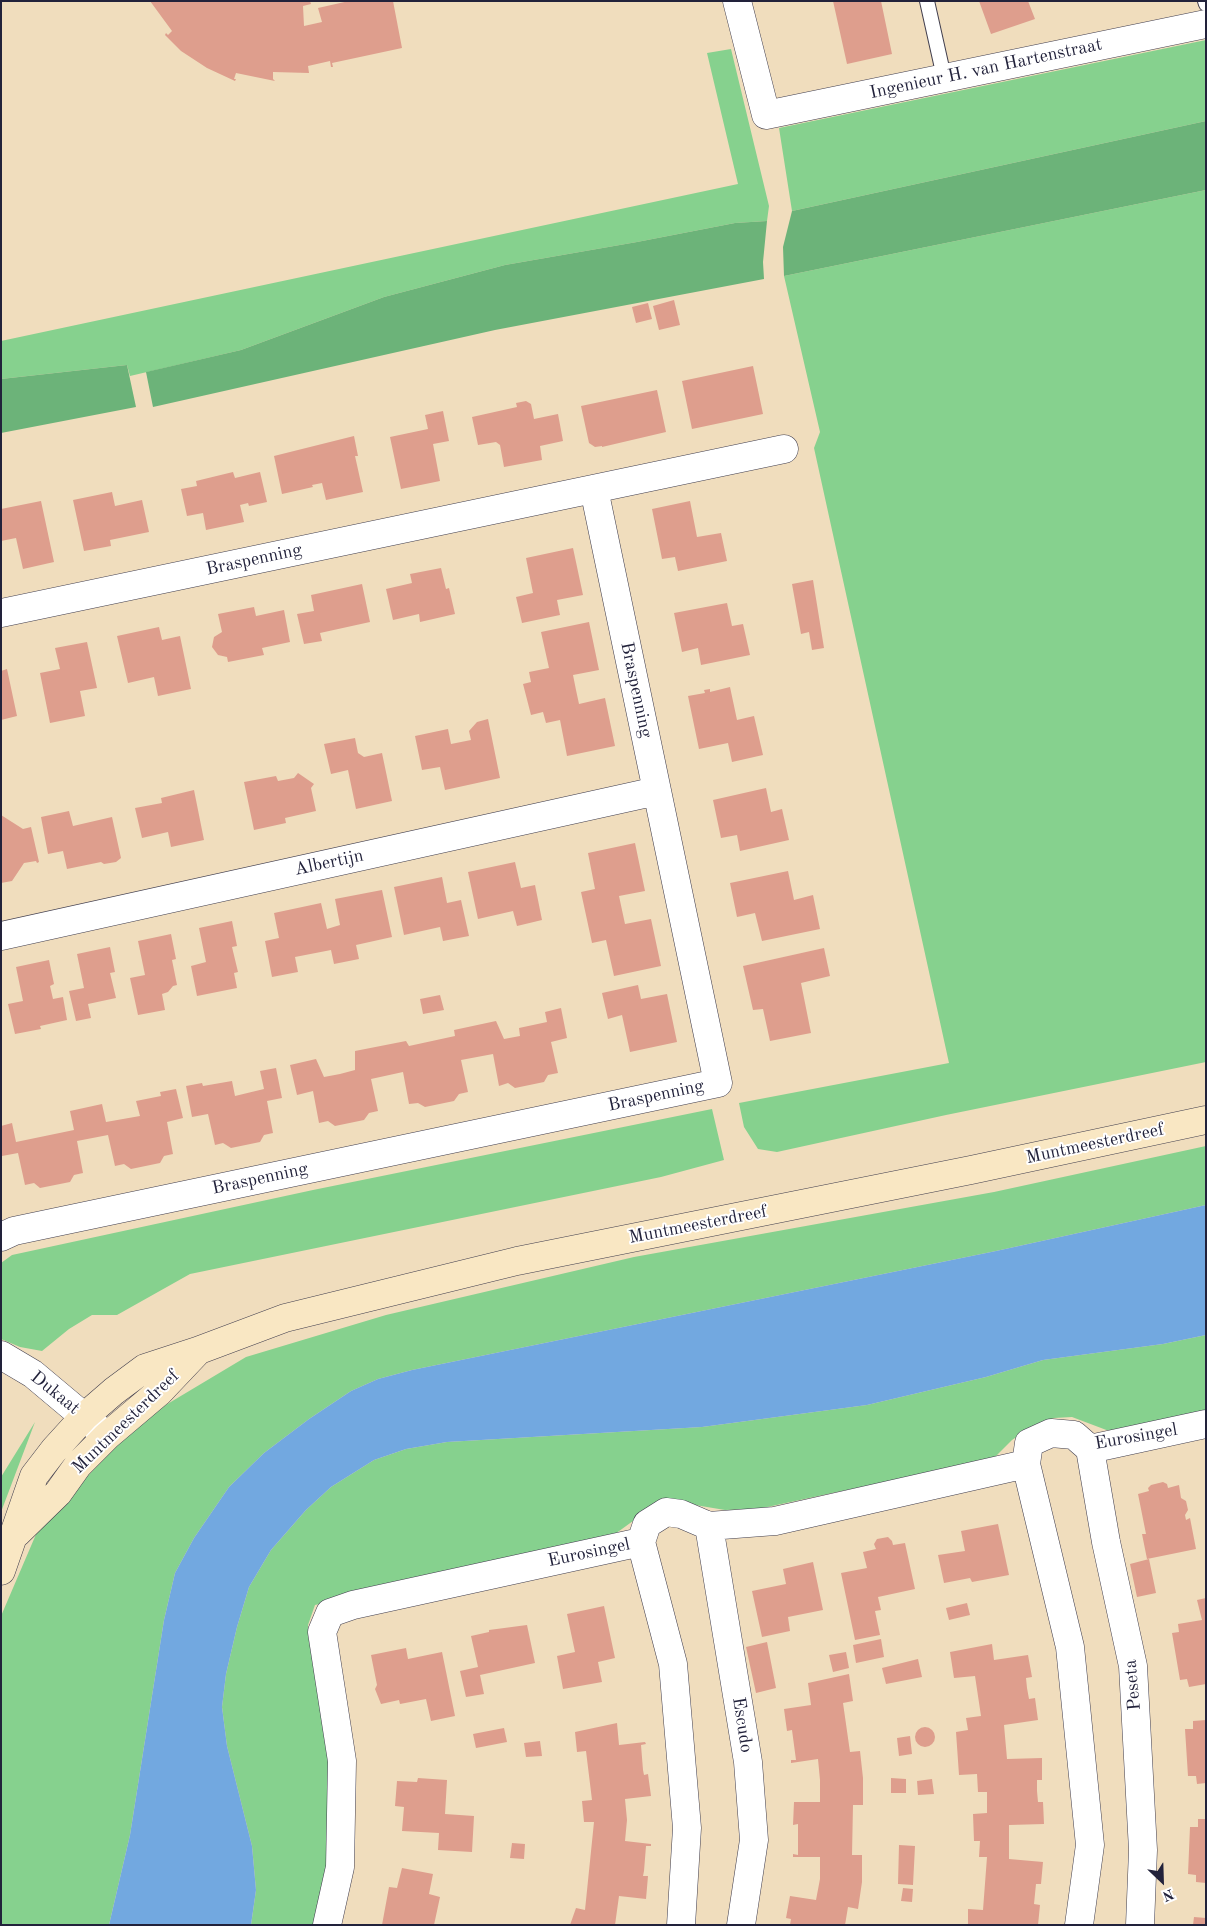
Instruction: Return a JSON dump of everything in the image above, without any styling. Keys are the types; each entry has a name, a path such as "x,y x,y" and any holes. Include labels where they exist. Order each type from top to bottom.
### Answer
{"main road":[{"name":"Muntmeesterdreef","path":"1,1571 34,1476 54,1450 84,1417 145,1368 285,1318 517,1261 971,1170 1206,1120"},
{"name":"Muntmeesterdreef","path":"14,1536 58,1493 78,1465 107,1436 159,1392 197,1351"}],"street":[{"name":"Ingenieur H. van Hartenstraat","path":"737,1 766,114 1206,24"},
{"name":"Braspenning","path":"1,613 784,449"},
{"name":"Braspenning","path":"1,1237 24,1229 718,1083 594,489"},
{"name":"Albertijn","path":"1,936 657,791"},
{"name":"Dukaat","path":"1,1355 32,1374 107,1436"},
{"name":"Eurosingel","path":"326,1925 340,1867 342,1761 322,1632 330,1613 353,1605 641,1542 647,1524 666,1512 681,1514 709,1526 775,1521 1026,1464 1029,1443 1051,1433 1074,1435 1090,1449 1206,1424"},
{"name":"Peseta","path":"1090,1449 1106,1542 1133,1666 1143,1850 1140,1925"},
{"path":"1026,1464 1070,1647 1090,1845 1080,1925"},
{"name":"Escudo","path":"709,1526 748,1762 754,1840 741,1925"},
{"path":"641,1542 673,1664 687,1828 680,1925"}],"lane":[{"path":"927,1 944,77"}],"green space":[{"path":"1206,40 1206,121 792,211 779,128"},
{"path":"731,49 769,206 767,221 735,223 505,265 384,297 241,350 130,376 127,365 1,379 1,341 738,184 707,53"},
{"path":"1206,121 1206,190 784,276 783,247 792,211"},
{"path":"1206,190 1206,1062 946,1115 777,1152 758,1149 744,1127 739,1103 949,1063 814,448 820,432 784,276"},
{"path":"767,221 763,262 764,279 495,330 153,407 146,372 241,350 384,297 505,265 735,223"},
{"path":"127,365 136,407 1,433 1,379"},
{"path":"712,1109 724,1160 661,1177 190,1274 117,1315 92,1315 69,1329 42,1351 20,1347 1,1339 1,1263 12,1255 313,1190"},
{"path":"1206,1146 1206,1205 996,1251 412,1370 378,1379 351,1391 309,1419 264,1453 229,1487 194,1538 175,1573 164,1620 130,1835 109,1925 1,1925 1,1616 40,1525 144,1418 246,1357 386,1315 634,1257 994,1192"},
{"path":"1206,1335 1206,1416 1109,1431 1072,1417 1054,1418 1031,1427 1012,1440 991,1461 758,1509 725,1510 671,1501 644,1513 604,1542 315,1605 308,1625 309,1641 332,1766 326,1892 317,1925 251,1925 256,1890 252,1846 227,1746 222,1707 226,1674 237,1627 249,1587 271,1550 306,1510 331,1487 374,1460 406,1449 447,1442 702,1427 867,1405 986,1377 1043,1360 1163,1344"},
{"path":"35,1422 1,1512 1,1477"}],"water":[{"path":"1206,1205 1206,1335 1163,1344 1043,1360 986,1377 867,1405 702,1427 447,1442 406,1449 374,1460 331,1487 306,1510 271,1550 249,1587 226,1674 222,1707 227,1746 252,1846 256,1890 251,1925 109,1925 130,1835 164,1620 175,1573 194,1538 229,1487 264,1453 309,1419 351,1391 378,1379 412,1370 996,1251"}],"building":[{"path":"150,1 310,1 311,4 303,6 304,26 322,22 318,8 349,1 393,1 402,48 332,63 333,67 331,67 330,61 308,66 309,73 273,72 273,79 275,81 236,73 235,81 207,68 181,51 165,35 172,31"},
{"path":"833,1 881,1 892,54 847,64"},
{"path":"979,1 1028,1 1035,19 991,34"},
{"path":"674,300 680,325 659,330 653,306"},
{"path":"648,303 652,319 636,323 632,307"},
{"path":"753,366 763,414 692,429 682,381"},
{"path":"657,390 666,432 602,447 595,447 589,443 581,406"},
{"path":"526,401 531,404 534,419 558,414 563,441 540,446 542,460 504,467 500,445 496,442 478,445 472,417 517,407 516,403"},
{"path":"443,411 449,441 433,444 440,481 401,489 390,437 428,429 425,415"},
{"path":"354,436 358,456 355,456 363,492 326,500 322,483 282,494 274,456"},
{"path":"233,472 235,478 260,472 267,502 249,506 248,503 240,505 244,522 206,530 203,513 187,516 181,489 197,486 196,481"},
{"path":"112,492 115,506 142,500 149,532 110,540 111,546 84,551 73,500"},
{"path":"41,501 54,562 23,569 16,538 1,541 1,509"},
{"path":"690,501 697,537 721,533 727,561 678,571 675,557 662,559 652,509"},
{"path":"573,548 583,595 557,600 560,615 522,623 516,597 533,593 526,558"},
{"path":"441,568 446,589 449,588 455,614 420,622 419,614 393,620 386,589 412,583 410,574"},
{"path":"813,580 824,648 812,650 809,632 801,634 792,584"},
{"path":"362,584 370,622 320,633 322,641 304,644 297,614 314,611 311,595"},
{"path":"727,603 732,626 743,624 750,655 701,665 698,648 682,652 674,613"},
{"path":"254,607 256,616 284,610 290,642 262,648 264,655 228,662 227,657 218,655 212,647 214,637 222,632 218,614"},
{"path":"589,622 599,670 573,675 576,690 579,704 605,698 615,746 567,756 560,720 546,723 543,712 531,715 523,684 531,682 529,672 549,668 541,632"},
{"path":"159,627 162,640 180,636 191,689 158,696 154,677 128,683 117,636"},
{"path":"87,642 97,688 80,691 85,716 50,723 40,673 60,669 55,648"},
{"path":"7,669 17,716 1,720 1,671"},
{"path":"730,687 737,720 754,716 763,755 732,762 728,743 699,749 688,696 705,693 704,690 710,689 710,692"},
{"path":"488,719 500,778 445,790 440,767 422,770 415,736 448,729 451,744 471,740 469,731 477,722"},
{"path":"355,738 358,753 364,757 382,753 392,801 356,809 348,770 331,774 324,744"},
{"path":"298,773 314,784 311,788 316,811 285,818 286,823 254,830 244,782 276,776 278,781 294,778"},
{"path":"766,788 771,812 782,809 789,840 740,851 737,835 721,838 713,800"},
{"path":"194,790 204,840 171,847 168,832 142,838 135,808 162,803 161,798"},
{"path":"69,811 73,826 112,817 121,858 116,862 104,864 101,862 67,869 63,851 48,854 41,817"},
{"path":"1,815 23,829 31,827 39,862 24,863 12,881 1,883"},
{"path":"635,843 645,891 619,896 625,924 651,919 661,966 614,976 606,940 592,943 581,892 595,889 588,853"},
{"path":"515,862 521,888 535,885 542,920 517,926 513,911 478,919 468,872"},
{"path":"788,871 794,900 813,895 820,929 762,941 755,913 737,917 730,883"},
{"path":"442,877 447,903 461,900 469,936 443,941 440,927 404,935 394,887"},
{"path":"382,890 392,937 356,945 359,959 334,964 331,950 295,957 298,972 272,977 265,941 279,938 274,913 321,903 327,929 340,925 335,899"},
{"path":"232,921 237,946 232,947 238,972 234,973 237,988 197,996 191,966 206,962 199,928"},
{"path":"171,934 176,959 172,960 177,985 162,994 165,1010 138,1015 130,978 145,975 138,941"},
{"path":"110,947 115,972 110,973 116,998 88,1004 91,1018 76,1021 69,991 84,988 77,954"},
{"path":"824,948 830,976 801,983 811,1033 770,1041 763,1009 753,1010 743,966"},
{"path":"49,960 54,984 50,986 53,999 63,997 67,1020 40,1026 41,1029 15,1034 8,1004 23,1001 16,967"},
{"path":"638,985 641,999 667,994 677,1042 630,1052 622,1015 608,1019 602,993"},
{"path":"440,995 444,1010 423,1014 420,999"},
{"path":"561,1008 567,1038 551,1042 558,1073 548,1075 544,1082 515,1088 508,1083 499,1086 493,1054 461,1060 468,1092 459,1094 454,1101 425,1107 418,1103 409,1104 403,1072 371,1079 378,1111 369,1113 364,1120 335,1126 328,1121 319,1123 313,1091 297,1095 290,1065 316,1059 324,1077 340,1074 355,1070 355,1051 406,1041 409,1046 455,1036 454,1030 496,1021 504,1039 520,1036 519,1028 547,1022 545,1012"},
{"path":"276,1068 282,1098 267,1101 273,1133 264,1135 260,1142 231,1148 223,1143 215,1145 208,1114 192,1117 186,1086 202,1083 203,1086 232,1081 235,1096 264,1089 260,1071"},
{"path":"176,1089 183,1118 167,1122 173,1154 164,1156 160,1163 131,1169 124,1164 115,1166 108,1135 77,1141 83,1173 74,1175 70,1182 40,1188 34,1183 25,1185 18,1153 2,1156 1,1126 12,1123 16,1142 74,1130 70,1111 102,1104 106,1122 140,1116 136,1101 161,1096 160,1092"},
{"path":"1163,1482 1167,1484 1168,1488 1179,1485 1181,1498 1186,1501 1188,1510 1185,1515 1186,1520 1190,1518 1196,1549 1147,1559 1142,1534 1146,1534 1138,1494 1149,1491 1148,1488 1151,1485"},
{"path":"998,1524 1009,1575 972,1582 970,1578 944,1583 938,1555 965,1551 961,1531"},
{"path":"888,1537 893,1545 905,1543 915,1589 878,1597 881,1610 875,1611 880,1635 855,1640 841,1573 867,1568 863,1552 876,1549 874,1544 877,1539"},
{"path":"1149,1559 1156,1593 1137,1597 1130,1564"},
{"path":"813,1562 823,1610 788,1617 790,1631 762,1637 752,1591 786,1584 783,1569"},
{"path":"1206,1598 1206,1684 1189,1687 1187,1679 1180,1680 1172,1633 1179,1632 1178,1624 1202,1620 1197,1600"},
{"path":"967,1603 970,1615 949,1620 946,1608"},
{"path":"604,1606 615,1658 598,1662 602,1682 563,1689 557,1656 575,1652 567,1614"},
{"path":"527,1625 535,1663 480,1675 484,1694 466,1697 460,1671 478,1667 471,1636 489,1632 489,1630"},
{"path":"881,1639 884,1657 856,1663 853,1645"},
{"path":"767,1642 776,1688 756,1693 746,1647"},
{"path":"992,1644 994,1660 1028,1655 1032,1677 1026,1678 1027,1688 1029,1699 1035,1698 1038,1720 1004,1725 1007,1759 1042,1758 1042,1780 1037,1780 1037,1791 1038,1802 1043,1802 1044,1824 1009,1825 1009,1859 1043,1862 1041,1884 1036,1884 1034,1904 1040,1905 1038,1925 968,1925 968,1909 983,1910 987,1857 979,1857 980,1841 974,1841 973,1814 987,1813 987,1792 978,1792 977,1774 959,1775 956,1732 968,1730 966,1718 981,1716 975,1676 954,1678 950,1652"},
{"path":"406,1648 408,1659 442,1652 455,1716 431,1721 426,1699 400,1704 399,1700 381,1704 375,1689 377,1685 371,1655"},
{"path":"846,1652 849,1668 833,1672 829,1655"},
{"path":"918,1659 922,1677 886,1684 882,1668"},
{"path":"849,1674 853,1701 843,1703 850,1752 860,1751 863,1778 863,1805 853,1805 852,1855 862,1855 862,1882 858,1909 848,1907 845,1925 790,1925 791,1919 786,1918 790,1896 816,1900 820,1879 820,1857 793,1857 793,1854 798,1855 798,1824 793,1825 794,1802 820,1802 820,1780 818,1759 791,1763 791,1760 796,1760 792,1730 787,1731 784,1709 811,1705 808,1683"},
{"path":"1206,1720 1206,1783 1197,1784 1196,1776 1188,1776 1185,1729 1193,1729 1193,1721"},
{"path":"617,1723 619,1745 645,1742 646,1744 641,1745 643,1770 644,1775 648,1774 651,1796 625,1799 627,1820 625,1841 651,1844 651,1846 646,1846 643,1876 648,1876 646,1899 619,1896 615,1925 570,1925 576,1908 585,1910 594,1822 584,1822 582,1801 592,1800 586,1751 577,1752 575,1732"},
{"path":"925,1727 932,1730 935,1737 932,1744 925,1747 918,1744 915,1737 918,1730"},
{"path":"504,1728 507,1742 476,1748 473,1734"},
{"path":"910,1736 912,1754 899,1756 897,1738"},
{"path":"540,1741 542,1756 526,1757 524,1743"},
{"path":"418,1778 447,1780 445,1814 474,1816 472,1852 438,1850 439,1833 402,1831 404,1807 395,1806 397,1781 417,1782"},
{"path":"891,1778 906,1779 906,1793 891,1793"},
{"path":"932,1779 934,1794 918,1795 917,1781"},
{"path":"1198,1819 1206,1819 1206,1883 1196,1882 1196,1875 1188,1874 1190,1827 1198,1827"},
{"path":"512,1843 525,1844 524,1859 510,1858"},
{"path":"899,1845 915,1846 913,1885 898,1884"},
{"path":"402,1868 433,1874 429,1894 440,1897 434,1925 382,1925 389,1887 397,1888"},
{"path":"903,1888 913,1889 912,1902 901,1901"},
{"path":"1194,1917 1206,1918 1206,1925 1193,1925"}]}
